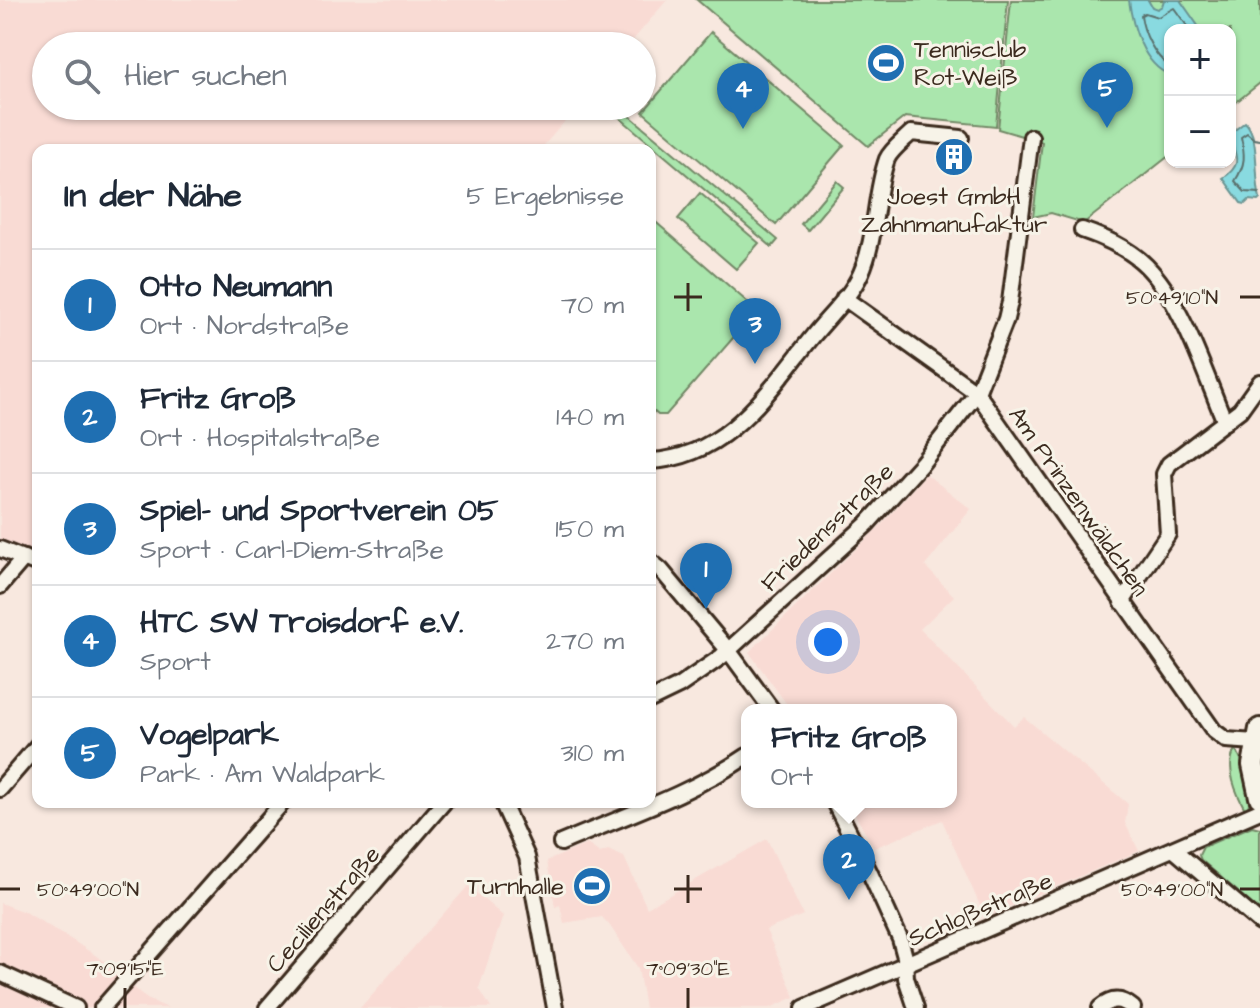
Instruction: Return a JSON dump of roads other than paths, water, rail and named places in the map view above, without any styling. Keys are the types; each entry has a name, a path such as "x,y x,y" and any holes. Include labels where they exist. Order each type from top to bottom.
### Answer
{"street":[{"path":"656,460 700,449 741,423 844,298 862,271 888,157 911,133 961,138"},
{"name":"Friedensstraße","path":"656,697 705,669 867,524 922,463 977,393 1006,319 1031,137"},
{"path":"1082,230 1131,254 1151,270 1170,296 1225,422"},
{"name":"Am Prinzenwäldchen","path":"844,298 977,393 1214,731 1226,740 1258,735"},
{"path":"1122,602 1168,534 1164,474 1169,464 1240,410 1260,382"},
{"path":"0,549 31,561 0,586"},
{"path":"656,566 728,650 768,704"},
{"path":"1258,735 1253,765 1260,797"},
{"path":"0,789 32,752"},
{"path":"656,804 716,777 741,760"},
{"path":"102,1008 278,808"},
{"name":"Cecilienstraße","path":"267,1008 439,808"},
{"path":"505,808 527,857 555,1008"},
{"path":"561,843 648,808"},
{"path":"837,808 885,903 904,949 906,978 916,1008"},
{"name":"Schloßstraße","path":"804,1008 1260,811"},
{"path":"1173,849 1260,923"},
{"path":"0,973 76,1008"},
{"path":"1100,1008 1119,1000 1133,1008"}],"water":[{"path":"1129,0 1148,0 1157,9 1164,0 1180,0 1197,24 1164,24 1164,72 1146,53 1133,21"},
{"path":"1245,122 1255,146 1260,199 1249,200 1245,204 1241,203 1223,178 1236,168 1236,129"}],"place":[{"name":"Tennisclub Rot-Weiß","path":"886,63"},
{"name":"Vogelpark","path":"1107,128"},
{"name":"HTC SW Troisdorf e.V.","path":"743,129"},
{"name":"Joest GmbH Zahnmanufaktur","path":"954,157"},
{"name":"Spiel- und Sportverein 05","path":"755,364"},
{"name":"Otto Neumann","path":"706,609"},
{"name":"Turnhalle","path":"592,886"},
{"name":"Fritz Groß","path":"849,900"}]}
